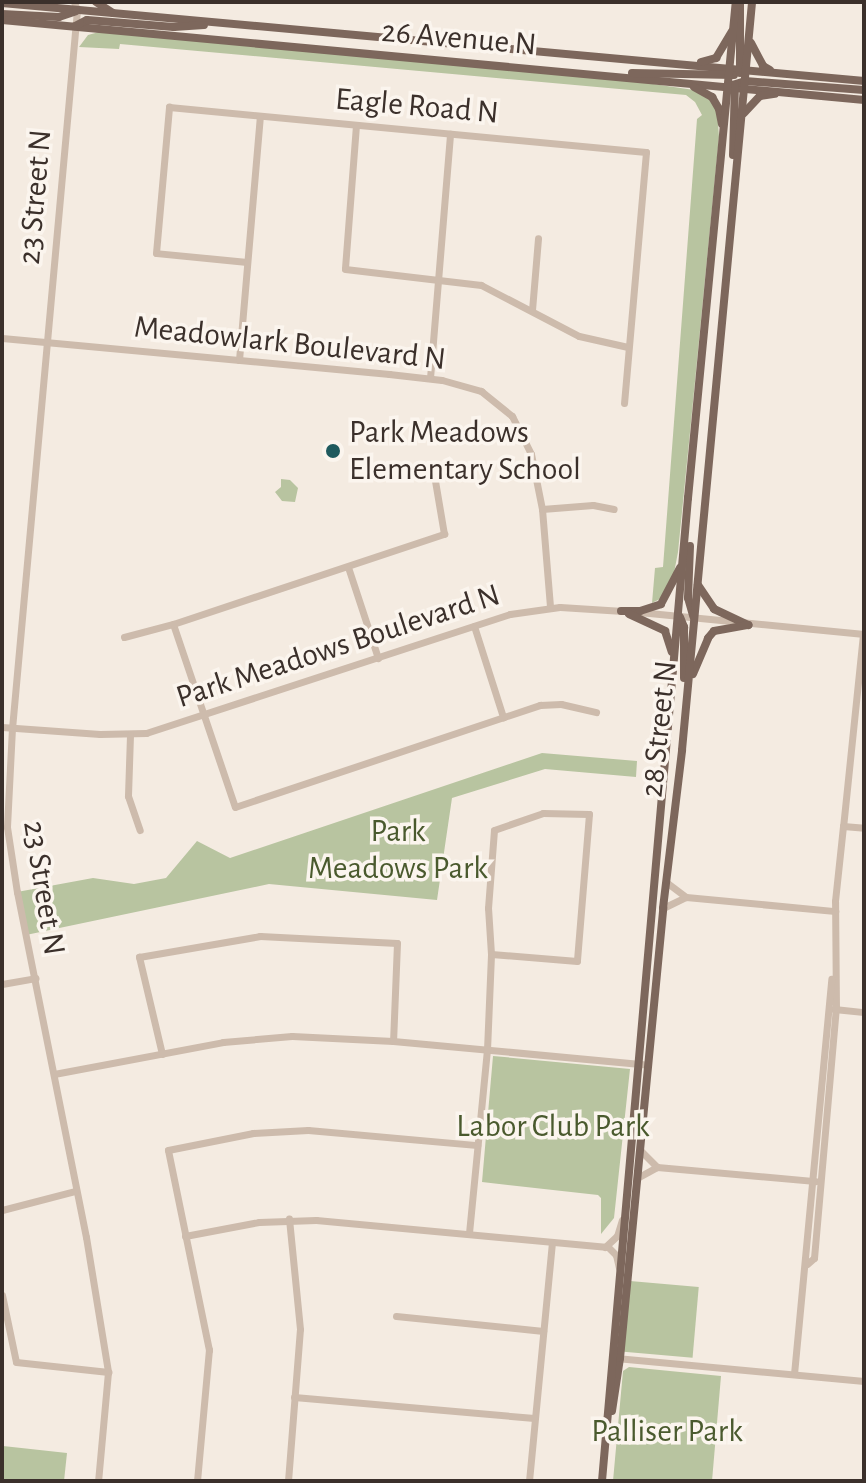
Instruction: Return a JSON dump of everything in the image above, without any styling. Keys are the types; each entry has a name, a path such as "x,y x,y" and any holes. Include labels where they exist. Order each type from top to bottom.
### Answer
{"main road":[{"path":"41,6 54,2"},
{"path":"96,2 113,14"},
{"path":"734,192 738,2"},
{"name":"28 Street N","path":"615,1358 623,1218 682,750 742,117 734,27 738,2"},
{"name":"28 Street N","path":"602,1481 640,1150 688,498 724,137 749,33 752,2"},
{"name":"26 Avenue N","path":"2,3 78,5 113,14 691,64 787,92 864,100"},
{"path":"2,17 59,17 78,5"},
{"name":"26 Avenue N","path":"2,17 666,81 737,78 775,72 864,81"},
{"path":"75,26 87,20 174,27 215,23"},
{"path":"691,64 716,58 734,27"},
{"path":"749,33 753,50 763,66 775,72"},
{"path":"571,72 737,78 864,90"},
{"path":"666,81 702,89 712,97 719,109 724,137"},
{"path":"742,117 750,103 760,96 787,92"},
{"path":"688,498 688,598 694,619"},
{"path":"621,611 640,611 661,604 675,583 684,557"},
{"path":"698,583 714,609 748,625"},
{"path":"621,611 656,624 665,631 671,640 674,673"},
{"path":"679,617 684,627 682,750"},
{"path":"688,687 708,638 714,631 748,625"}],"street":[{"name":"23 Street N","path":"78,5 12,728 8,841 108,1372 98,1481"},
{"name":"Eagle Road N","path":"247,262 156,253 169,107 646,152 624,403"},
{"path":"239,360 260,116"},
{"path":"356,125 345,269 481,285 581,337 628,347"},
{"path":"430,378 450,134"},
{"path":"532,310 538,238"},
{"name":"Meadowlark Boulevard N","path":"2,338 430,378 474,388 505,408 529,446 542,509 550,607"},
{"path":"124,637 173,624 444,534 435,481"},
{"path":"542,509 593,505 614,509"},
{"path":"348,567 378,658"},
{"name":"Park Meadows Boulevard N","path":"2,727 130,735 205,716 510,614 550,607 863,634"},
{"path":"173,624 235,807 550,703 596,712"},
{"path":"474,626 503,717"},
{"path":"807,1264 814,1258 821,1181 836,1009 833,965 835,911 863,634"},
{"path":"130,735 128,796 140,830"},
{"path":"469,1233 487,1050 491,954 488,907 494,830 543,813 589,814 577,961 491,954"},
{"path":"843,826 864,828"},
{"path":"666,882 686,897"},
{"path":"663,908 686,897 835,911"},
{"path":"162,1054 139,957 260,936 397,943 393,1041"},
{"path":"794,1374 800,1302 807,1264 803,1256 826,1008 833,965"},
{"path":"2,984 35,978"},
{"path":"826,1008 864,1012"},
{"path":"54,1074 268,1037 393,1041 644,1064"},
{"path":"197,1481 209,1350 168,1150 253,1133 308,1130 477,1145"},
{"path":"640,1150 657,1167"},
{"path":"637,1178 657,1167 821,1181"},
{"path":"2,1210 75,1191"},
{"path":"605,1247 617,1236 623,1218"},
{"path":"185,1236 289,1219 469,1233 605,1247 616,1255 619,1271"},
{"path":"288,1481 300,1329 289,1219"},
{"path":"529,1481 552,1242"},
{"path":"3,1301 16,1362 108,1372"},
{"path":"396,1316 543,1331"},
{"path":"615,1358 864,1381"},
{"path":"294,1397 534,1418"}],"green space":[{"path":"99,32 571,72 701,91 708,97 717,109 719,137 678,552 674,573 660,599 652,603 655,568 663,567 697,119 702,115 695,102 686,95 120,44 119,49 79,47 88,35"},
{"path":"281,479 290,480 298,488 295,502 282,501 275,492 281,487"},
{"name":"Park Meadows Park","path":"542,753 637,761 636,777 545,769 452,798 437,900 269,884 26,935 17,892 93,878 134,884 166,878 197,841 230,858"},
{"name":"Labor Club Park","path":"493,1056 630,1069 614,1218 601,1234 601,1198 598,1195 482,1182"},
{"name":"Palliser Park","path":"630,1281 699,1287 693,1358 624,1352"},
{"name":"Palliser Park","path":"629,1367 721,1376 712,1481 613,1481 623,1371"},
{"path":"3,1446 67,1453 64,1481 2,1481"}],"place":[{"name":"Park Meadows Elementary School","path":"333,451"}]}
